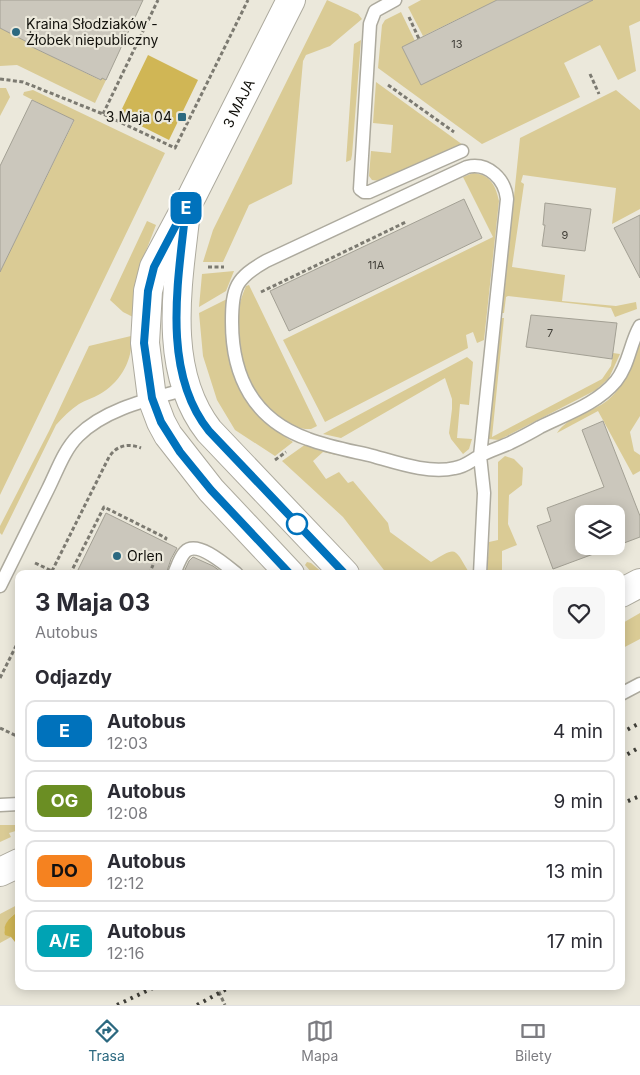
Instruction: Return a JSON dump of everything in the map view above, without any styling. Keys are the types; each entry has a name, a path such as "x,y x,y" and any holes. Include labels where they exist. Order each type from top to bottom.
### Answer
{"street":[{"name":"3 MAJA","path":"286,570 211,490 180,452 161,422 152,398 144,343 148,291 154,267 291,0"},
{"name":"3 MAJA","path":"186,206 176,312 179,351 187,389 196,411 209,431 341,570"},
{"path":"625,591 640,583"},
{"path":"0,872 15,865"}],"lane":[{"path":"395,0 379,8 373,15 370,28 360,185 362,191 369,192 462,150"},
{"path":"480,570 484,492 480,456 506,199 504,186 500,180 490,170 479,166 467,167 266,261 249,270 242,277 234,293 232,310 232,335 238,368 252,398 271,419 308,440 439,470 456,468 480,456 510,443 581,407 605,392 622,372 632,342 640,326"},
{"path":"0,586 64,456 74,441 88,428 113,413 152,398 187,389"},
{"path":"176,570 183,554 193,548 203,550 231,570"},
{"path":"625,692 640,684"},
{"path":"0,805 15,804"}],"path":[{"path":"103,114 158,0"},
{"path":"0,79 22,82 103,114 175,148 248,0"},
{"path":"407,14 419,39"},
{"path":"367,70 456,134"},
{"path":"590,74 599,94"},
{"path":"52,570 112,453 126,445 132,445 144,450"},
{"path":"72,570 104,507 166,538 163,544"},
{"path":"32,561 48,570"},
{"path":"0,678 15,648"},
{"path":"0,728 15,735"},
{"path":"218,990 225,1005"}],"shaded area":[{"path":"327,0 358,14 362,19 330,46 306,55 303,61 292,184 249,205 223,262 203,262 213,230"},
{"path":"421,0 497,0 423,36 408,7"},
{"path":"593,0 640,0 640,21 629,26 636,71 618,80 600,45 564,63 580,97 482,144 378,68 382,25 385,20 401,12 415,41 402,47 421,85"},
{"path":"0,28 31,44 30,46 100,80 102,78 106,80 95,103 17,65 0,66"},
{"path":"361,40 352,155 351,160 346,162 354,44"},
{"path":"148,55 198,80 169,140 119,115"},
{"path":"376,82 463,145 380,181 372,180 369,176 371,151 391,153 393,125 373,123"},
{"path":"0,88 6,88 10,97 0,116"},
{"path":"33,90 165,153 0,495 0,272 74,121 23,95 24,92"},
{"path":"616,90 640,110 640,209 612,224 616,188 523,175 521,182 524,184 512,267 565,275 562,301 616,306 636,302 637,309 615,317 611,308 508,296 506,297 504,313 502,313 520,138"},
{"path":"473,173 488,178 496,190 499,201 484,340 477,343 473,332 466,335 468,348 325,422 283,340 493,237 463,177"},
{"path":"147,221 156,225 141,264 133,317 123,312 110,300"},
{"path":"234,271 226,291 199,307 202,274"},
{"path":"249,285 317,426 311,429 292,426 276,417 252,385 239,345 238,326 241,300 246,286"},
{"path":"227,299 227,330 230,360 239,388 246,401 260,417 273,429 293,442 275,456 235,430 217,400 203,356 199,313"},
{"path":"501,318 504,318 492,437 602,379 611,366 613,353 620,354 609,378 596,390 499,440 489,439"},
{"path":"131,336 128,362 114,384 100,394 76,406 56,425 2,535 0,533 0,526 49,431 89,346"},
{"path":"640,344 640,416 630,432 634,451 640,455 640,471 633,475 598,411 557,433 568,422 602,404 614,394 624,381"},
{"path":"467,357 473,362 469,405 460,404 457,438 472,439 469,449 463,454 451,439 449,433 452,399 445,378 341,438 323,434"},
{"path":"306,444 338,453 336,455 323,452 313,461 326,479 339,472 348,483 353,481 388,523 390,532 431,562 451,551 458,554 468,570 384,570 343,517 282,461"},
{"path":"505,456 514,459 523,468 522,485 509,495 508,524 517,545 502,551 502,570 487,570 489,542 498,540 498,462"},
{"path":"307,562 311,563 319,570 309,570 305,565"},
{"path":"640,613 640,639 625,647 625,622"},
{"path":"0,825 15,825 15,831 9,833 11,837 0,842"},
{"path":"15,906 15,914 9,919 4,931 11,937 0,943 0,914"},
{"path":"15,914 15,942 11,937 5,935 4,931 8,921"}],"building":[{"path":"0,0 143,0 106,80 102,78 101,80 30,46 31,44 0,28"},
{"path":"497,0 593,0 421,85 402,47"},
{"path":"32,100 74,120 0,272 0,166"},
{"path":"464,199 482,238 289,331 270,291"},
{"path":"545,203 591,209 585,251 542,246 545,225 543,225"},
{"path":"640,215 640,278 614,228"},
{"path":"531,315 617,323 612,359 526,347"},
{"path":"603,421 640,516 640,537 625,543 625,505 575,505 575,555 591,555 553,569 537,526 551,521 547,508 604,487 582,430"},
{"name":"Orlen","path":"106,513 177,548 167,570 78,570"},
{"path":"193,557 218,570 185,570"}],"railway":[{"path":"625,731 640,723"},
{"path":"625,756 640,747"},
{"path":"625,802 640,796"},
{"path":"117,1005 149,990"},
{"path":"197,1005 225,990"}],"bus line":[{"name":"E","path":"286,570 211,490 180,452 161,422 152,398 144,343 150,277 186,206 176,326 182,372 196,411 202,423 209,431 341,570"}],"place":[{"name":"Kraina Słodziaków - Żłobek niepubliczny","path":"16,32"},
{"name":"3 Maja 04","path":"182,117"},
{"name":"Orlen","path":"117,556"}]}
